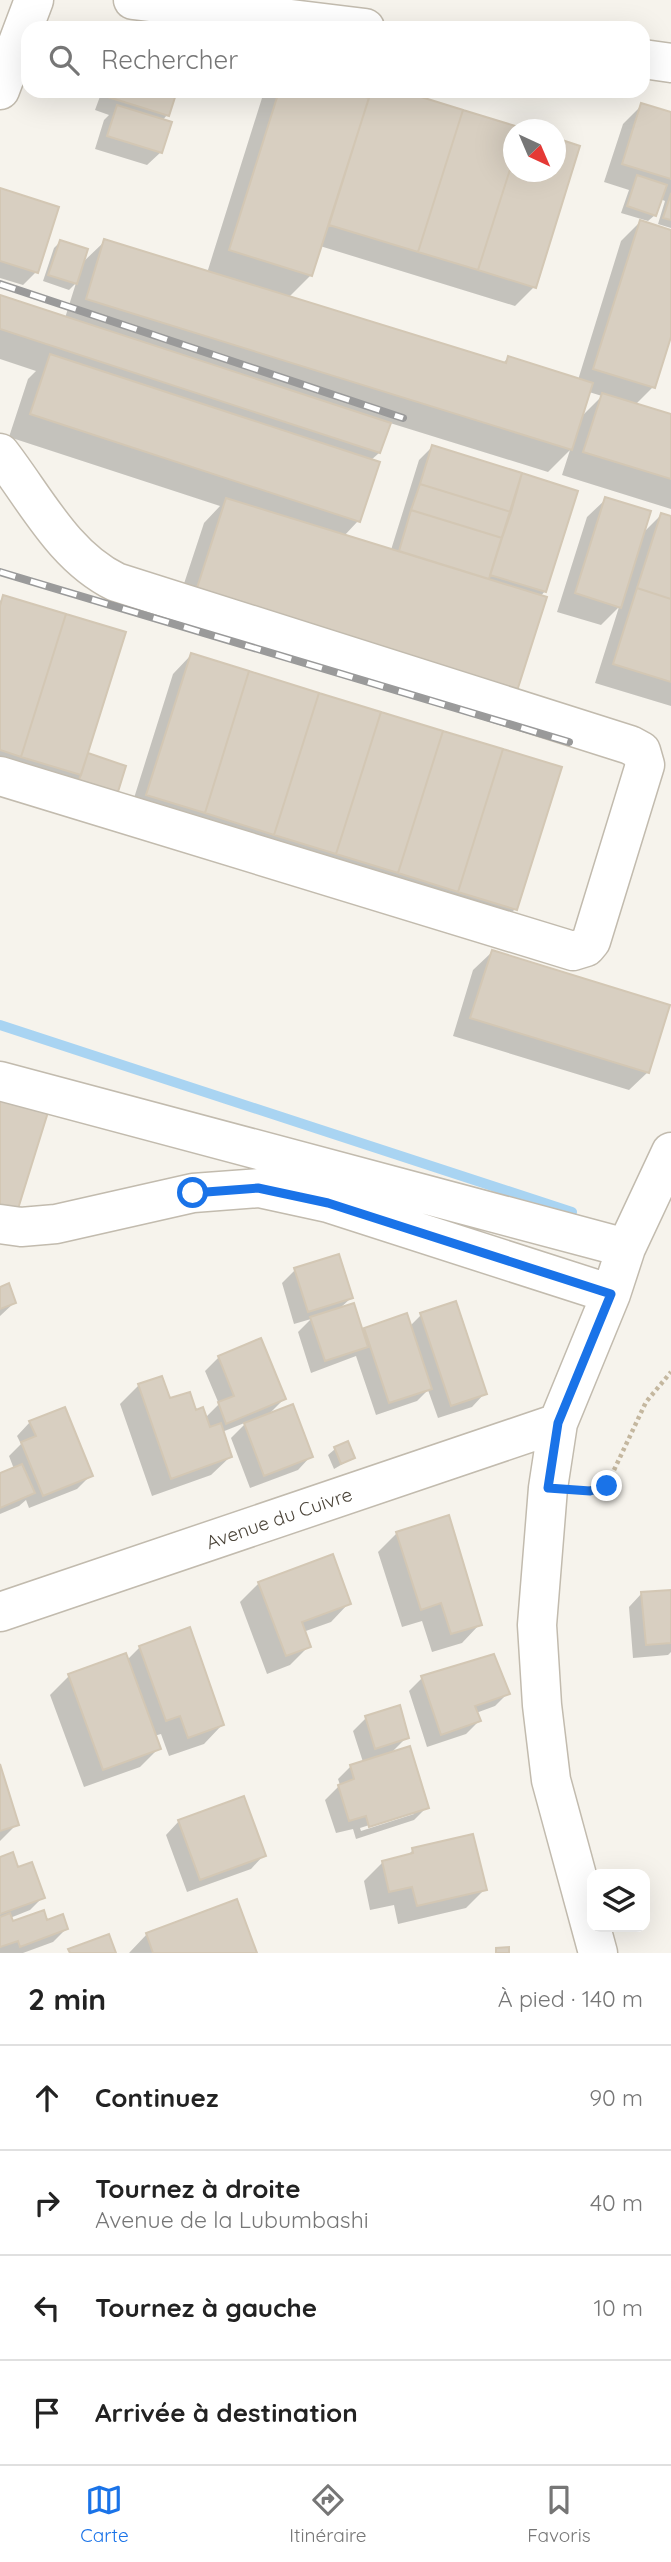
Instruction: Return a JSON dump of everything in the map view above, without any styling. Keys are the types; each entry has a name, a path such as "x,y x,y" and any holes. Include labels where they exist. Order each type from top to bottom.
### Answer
{"street":[{"path":"26,21 34,0"},
{"path":"133,0 309,21"},
{"path":"349,0 357,21"},
{"path":"0,90 21,34"},
{"path":"650,61 671,63"},
{"path":"0,453 70,548 106,577 630,745 641,751 645,765 591,941 586,947 573,951 0,776"},
{"path":"0,1081 626,1248"},
{"path":"598,1953 551,1780 542,1705 537,1625 548,1488 558,1423 611,1294 626,1248 671,1152"},
{"path":"0,1224 21,1227 57,1224 193,1193 258,1188 328,1203 611,1294"},
{"name":"Avenue du Cuivre","path":"0,1612 558,1423"}],"path":[{"path":"548,1488 590,1491 607,1486 646,1402 671,1372"}],"building":[{"path":"111,98 175,98 169,116"},
{"path":"277,98 369,98 312,276 229,250"},
{"path":"369,98 424,98 463,110 418,252 329,225"},
{"path":"641,103 671,112 671,179 622,164"},
{"path":"117,105 172,122 162,153 107,136"},
{"path":"463,110 503,122 503,182 506,182 478,270 418,252"},
{"path":"566,141 580,146 536,288 478,270 506,182 566,182"},
{"path":"637,175 667,185 656,216 627,206"},
{"path":"0,188 59,207 38,273 0,261"},
{"path":"671,193 671,220 663,218"},
{"path":"640,220 671,230 671,337 655,388 593,369"},
{"path":"104,239 506,363 508,356 593,383 572,450 86,299"},
{"path":"60,240 88,249 77,284 48,275"},
{"path":"0,295 391,423 380,453 0,329"},
{"path":"50,354 380,462 360,522 30,414"},
{"path":"602,393 671,414 671,479 583,452"},
{"path":"432,445 522,473 511,512 420,484"},
{"path":"522,473 578,491 546,592 490,575"},
{"path":"420,484 511,512 502,538 411,510"},
{"path":"605,497 651,511 621,608 575,593"},
{"path":"226,498 547,597 517,691 196,591"},
{"path":"411,510 502,538 489,579 399,551"},
{"path":"661,513 671,516 671,599 637,588"},
{"path":"637,588 671,599 671,682 613,664"},
{"path":"3,595 66,614 21,757 0,750 0,606"},
{"path":"66,614 126,632 81,775 21,757"},
{"path":"191,653 249,671 205,813 146,795"},
{"path":"249,671 319,693 274,835 205,813"},
{"path":"319,693 381,712 336,854 274,835"},
{"path":"381,712 443,731 398,873 336,854"},
{"path":"443,731 503,749 458,892 398,873"},
{"path":"503,749 562,767 517,910 458,892"},
{"path":"88,753 126,766 117,795 78,783"},
{"path":"492,950 670,1005 649,1073 470,1018"},
{"path":"0,1094 49,1109 17,1212 0,1206"},
{"path":"339,1254 353,1298 308,1312 294,1268"},
{"path":"9,1283 16,1303 0,1309 0,1287"},
{"path":"456,1301 487,1394 451,1406 420,1313"},
{"path":"354,1303 368,1347 325,1361 310,1317"},
{"path":"407,1313 432,1389 389,1403 364,1328"},
{"path":"261,1338 286,1399 226,1424 218,1402 234,1396 218,1356"},
{"path":"162,1376 170,1398 190,1392 196,1410 203,1407 210,1427 221,1423 232,1457 171,1479 138,1384"},
{"path":"293,1404 313,1457 264,1476 244,1423"},
{"path":"65,1407 93,1476 43,1496 21,1442 36,1436 29,1421"},
{"path":"348,1441 355,1458 341,1464 334,1447"},
{"path":"22,1464 35,1493 0,1508 0,1473"},
{"path":"449,1515 482,1625 451,1634 441,1603 421,1610 396,1532"},
{"path":"333,1554 351,1604 302,1622 311,1647 286,1656 258,1582"},
{"path":"671,1590 671,1643 646,1645 641,1592"},
{"path":"190,1627 224,1725 188,1738 180,1716 166,1721 139,1646"},
{"path":"126,1653 161,1749 103,1770 68,1674"},
{"path":"494,1654 510,1694 475,1706 481,1721 441,1735 421,1676"},
{"path":"400,1705 409,1738 375,1749 365,1716"},
{"path":"410,1746 429,1808 369,1827 366,1816 349,1821 338,1785 354,1779 350,1765"},
{"path":"0,1764 19,1825 0,1831"},
{"path":"244,1796 266,1856 200,1880 178,1820"},
{"path":"473,1834 487,1890 417,1906 412,1887 389,1892 382,1861 413,1853 412,1848"},
{"path":"13,1852 18,1867 32,1862 45,1898 0,1914 0,1857"},
{"path":"237,1899 257,1953 153,1953 146,1933"},
{"path":"44,1910 47,1920 63,1914 68,1929 20,1947 18,1941 0,1947 0,1917 10,1913 13,1921"},
{"path":"109,1934 116,1953 70,1953 68,1949"},
{"path":"509,1947 509,1953 496,1953 496,1948"}],"waterway":[{"path":"0,1025 572,1212"}],"railway":[{"path":"0,284 403,418"},
{"path":"0,572 569,742"}],"route":[{"path":"193,1193 258,1188 328,1203 611,1294 558,1423 548,1488 590,1491 607,1486"}]}
